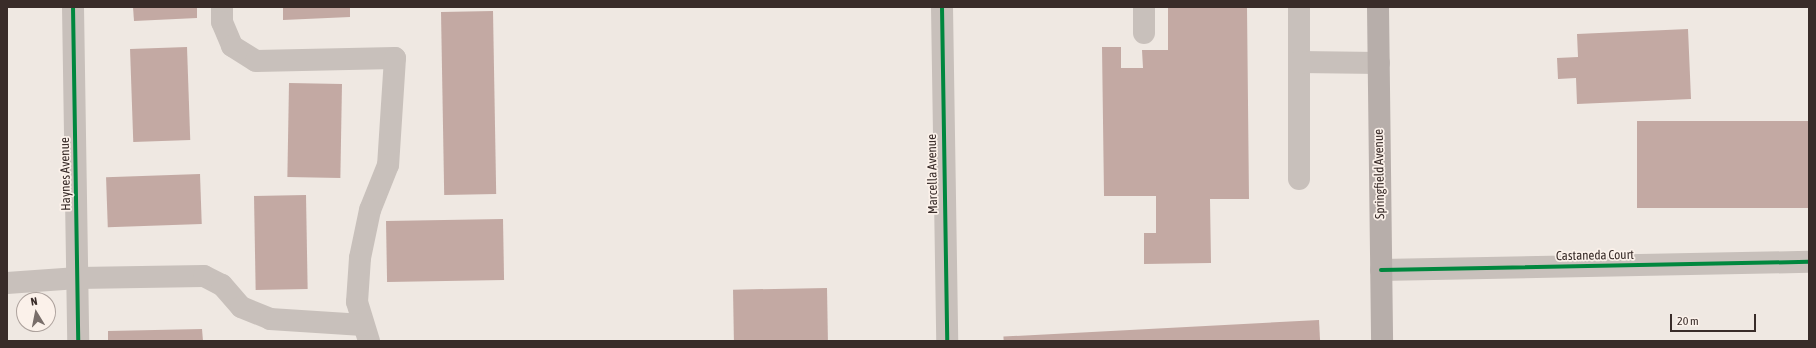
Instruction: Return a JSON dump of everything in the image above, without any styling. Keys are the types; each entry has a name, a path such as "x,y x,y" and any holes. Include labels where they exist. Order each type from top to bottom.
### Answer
{"main road":[{"name":"Springfield Avenue","path":"1378,7 1382,341"}],"street":[{"name":"Haynes Avenue","path":"73,7 78,341"},
{"path":"7,283 78,278 204,276 222,285 241,307 270,319 366,333 357,302 360,258 370,210 388,165 395,58 256,61 232,46 222,22 222,7"},
{"name":"Marcella Avenue","path":"942,7 947,341"},
{"path":"1144,7 1144,33"},
{"path":"1299,7 1299,179"},
{"path":"1299,62 1378,63"},
{"name":"Castaneda Court","path":"1381,270 1809,262"}],"building":[{"path":"133,7 197,7 197,18 134,21"},
{"path":"283,7 350,7 350,17 283,20"},
{"path":"1168,7 1247,7 1249,199 1210,199 1211,263 1144,264 1144,233 1156,233 1156,196 1104,196 1102,47 1121,47 1121,68 1143,68 1142,50 1168,50"},
{"path":"493,11 496,194 444,195 441,12"},
{"path":"1688,29 1691,99 1577,104 1576,78 1558,79 1557,58 1578,57 1577,34"},
{"path":"187,47 190,140 133,142 130,49"},
{"path":"289,83 342,84 340,178 287,177"},
{"path":"1637,121 1809,121 1809,208 1637,208"},
{"path":"200,174 202,224 108,227 106,177"},
{"path":"306,195 308,289 256,290 254,196"},
{"path":"503,219 504,280 387,282 386,221"},
{"path":"827,288 828,341 734,341 733,290"},
{"path":"1319,320 1320,341 1004,341 1003,337"},
{"path":"202,329 203,341 108,341 108,331"}],"cycle path":[{"path":"73,7 78,341"},
{"path":"942,7 947,341"},
{"path":"1381,270 1809,262"}]}
